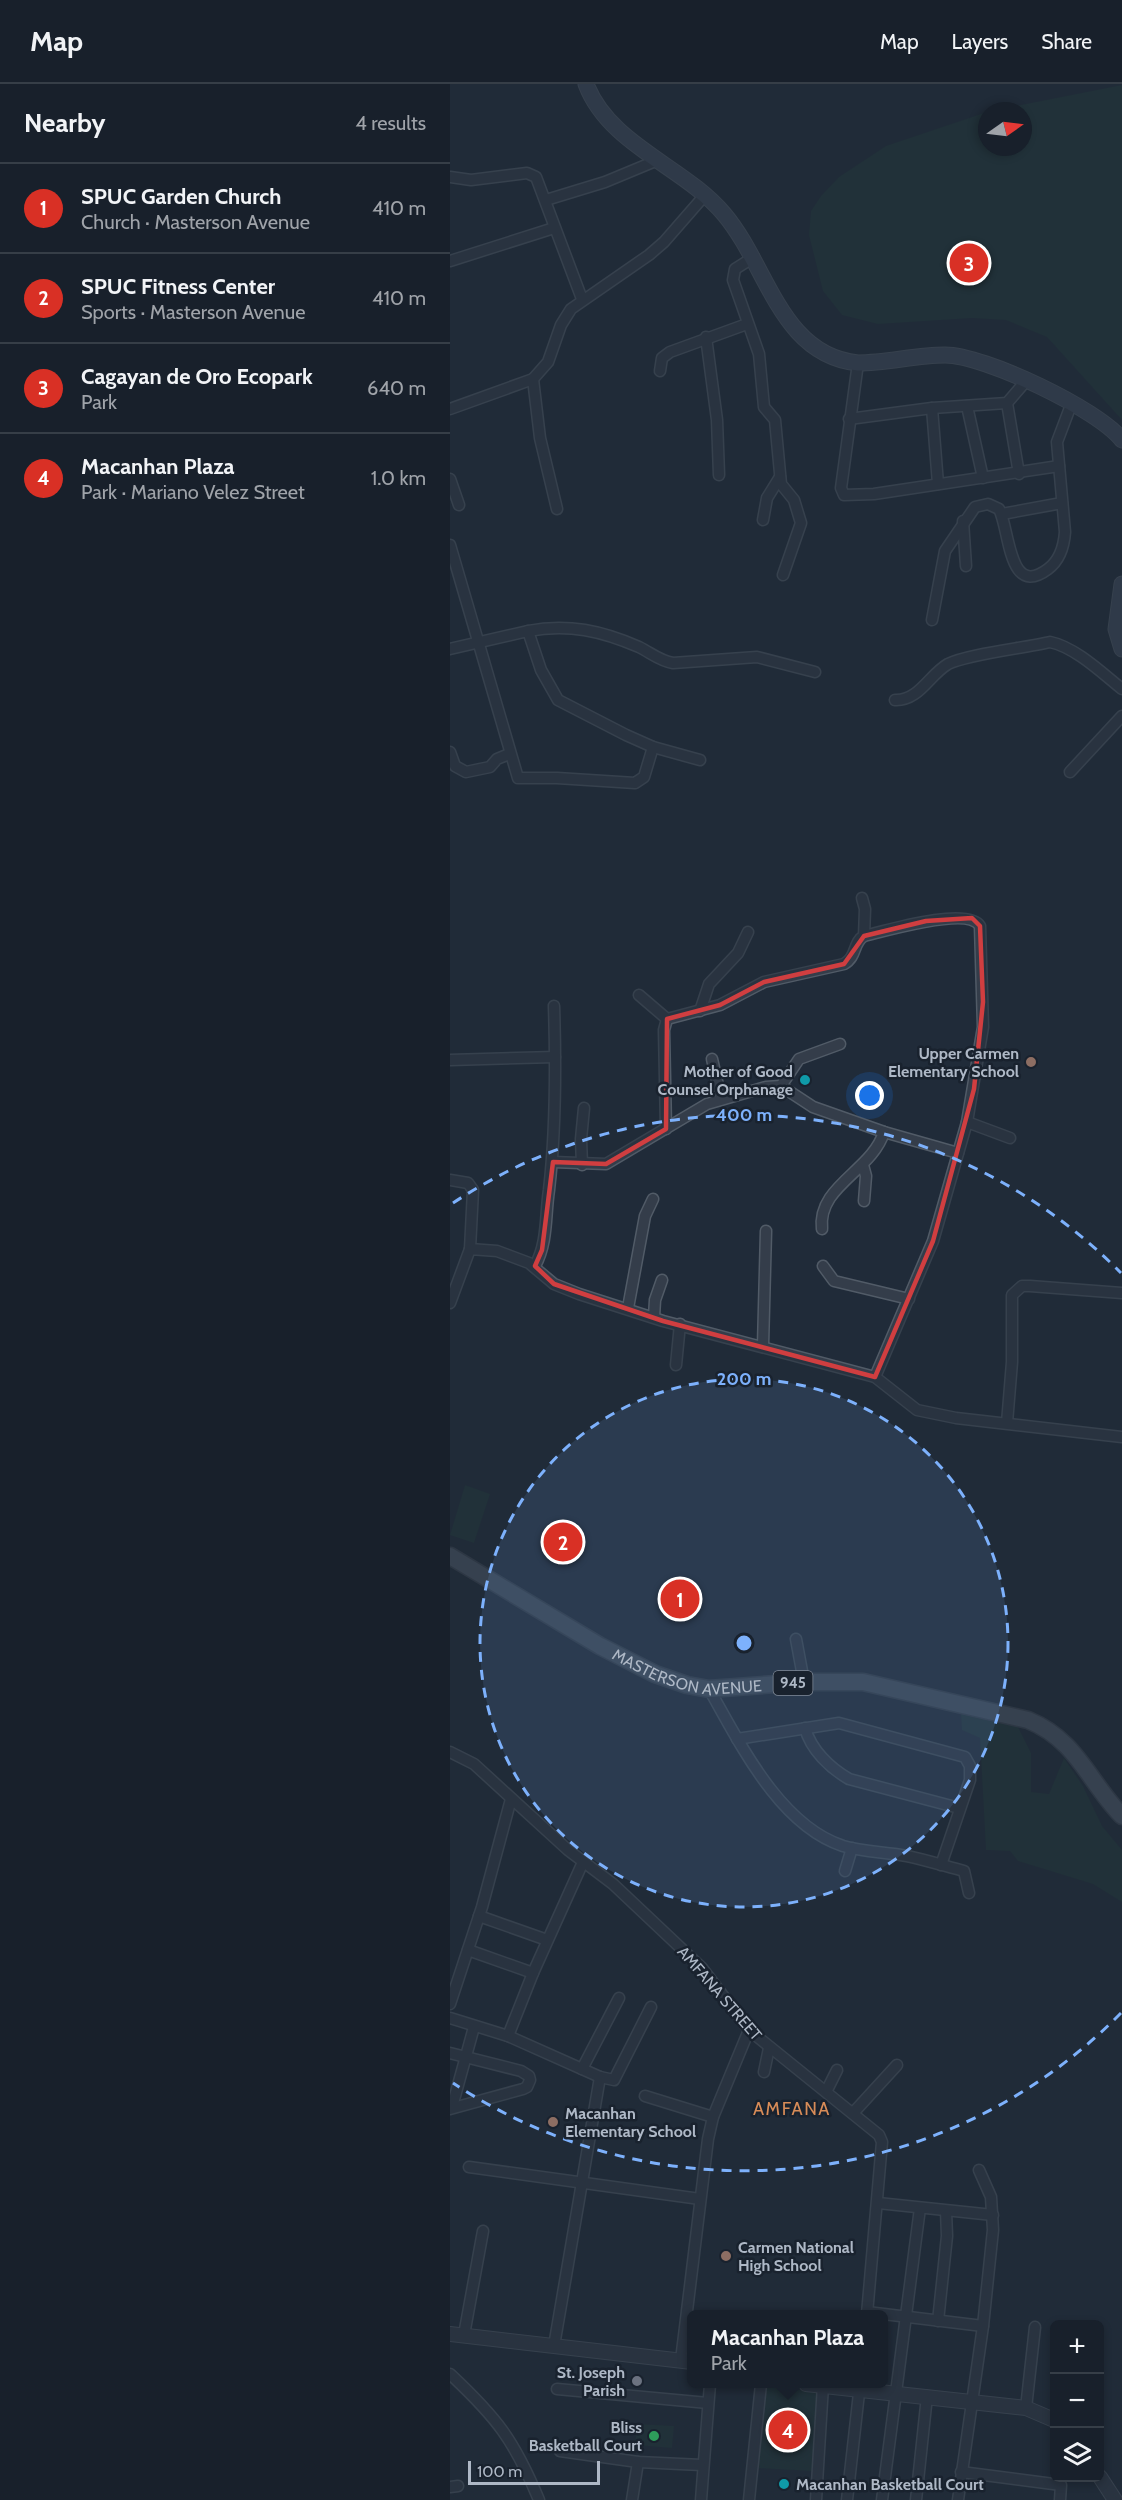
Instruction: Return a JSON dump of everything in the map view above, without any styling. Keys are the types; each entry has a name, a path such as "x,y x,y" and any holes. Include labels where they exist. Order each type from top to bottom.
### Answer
{"main road":[{"path":"586,84 594,102 603,113 658,160 705,195 734,226 754,257 783,314 806,342 822,355 858,363 945,355 975,359 1026,381 1106,424 1122,440"},
{"path":"1122,584 1116,628 1122,650"},
{"name":"MASTERSON AVENUE","path":"450,1556 600,1647 668,1679 709,1689 804,1682 862,1682 1028,1720 1042,1726 1069,1746 1122,1816"}],"street":[{"path":"546,200 605,182 658,160"},
{"path":"450,177 471,180 532,175 540,183 554,228 582,299"},
{"path":"450,409 533,379 548,362 564,318 582,299 649,255 664,242 705,195"},
{"path":"450,261 554,228"},
{"path":"754,257 739,265 733,276 747,324 759,354 764,406 775,420 783,489 794,500 801,523 783,575"},
{"path":"660,371 660,364 665,355 706,337 747,324"},
{"path":"706,337 717,420 719,475"},
{"path":"858,363 841,488 844,495 1019,474 1059,466"},
{"path":"533,379 540,438 557,509"},
{"path":"849,419 932,408 1007,403 1026,381"},
{"path":"1007,403 1019,474"},
{"path":"932,620 945,551 963,521 975,507 981,504 995,506 1002,514 1013,560 1021,573 1028,577 1049,569 1062,550 1065,532 1058,436 1071,405"},
{"path":"967,406 983,478"},
{"path":"932,408 938,484"},
{"path":"763,520 767,498 780,477"},
{"path":"450,479 459,505"},
{"path":"1002,514 1062,503"},
{"path":"963,521 966,566"},
{"path":"450,545 509,753 519,779 557,778 635,783 644,777 653,747"},
{"path":"450,649 557,626 580,628 616,638 663,661 673,663 757,657 815,672"},
{"path":"528,631 541,670 558,700 653,747 700,760"},
{"path":"895,700 910,698 937,672 958,660 1050,642 1063,645 1075,652 1122,689"},
{"path":"1070,772 1122,716"},
{"path":"450,752 455,766 462,772 490,767 509,753"},
{"path":"862,898 865,909 864,936"},
{"path":"667,1019 720,1005 764,982 844,964 854,955 858,940 864,936 947,918 972,918 980,926 983,1027 967,1122 933,1241 875,1377"},
{"path":"700,1011 709,984 738,953 748,932"},
{"path":"639,995 667,1019"},
{"path":"535,1266 542,1250 553,1162 554,1006"},
{"path":"666,1129 664,1030 667,1019"},
{"path":"781,1086 799,1059 840,1044"},
{"path":"450,1060 500,1056 555,1057"},
{"path":"712,1059 721,1098"},
{"path":"553,1162 582,1165 606,1164 697,1109 721,1098 781,1086 813,1107 884,1132 958,1153"},
{"path":"582,1165 581,1131 584,1108"},
{"path":"967,1122 1010,1138"},
{"path":"822,1229 820,1216 828,1198 880,1146 884,1132"},
{"path":"863,1165 866,1176 864,1201"},
{"path":"450,1180 468,1183 473,1190 470,1249 450,1303"},
{"path":"628,1308 645,1216 653,1199"},
{"path":"763,1346 766,1232"},
{"path":"470,1249 497,1251 535,1266 544,1276 565,1289 654,1317 875,1377 917,1410 1122,1437"},
{"path":"823,1266 834,1281 909,1299"},
{"path":"654,1317 655,1300 662,1280"},
{"path":"1006,1423 1012,1362 1012,1295 1016,1290 1030,1286 1122,1293"},
{"path":"676,1365 680,1324"},
{"path":"796,1639 804,1682"},
{"path":"709,1689 766,1785 793,1812 823,1836 852,1848 906,1856 964,1871 969,1893"},
{"path":"737,1739 840,1722 965,1757 970,1766 970,1780 941,1864"},
{"path":"806,1728 813,1747 842,1775 862,1784 916,1792 959,1808"},
{"name":"AMFANA STREET","path":"450,1752 474,1764 511,1799 613,1884 686,1951 749,2030 769,2048 854,2112 879,2135 882,2142 878,2203"},
{"path":"450,2004 479,1916 511,1799"},
{"path":"845,1871 852,1848"},
{"path":"508,2036 547,1940 584,1862"},
{"path":"479,1916 547,1940"},
{"path":"468,1950 533,1973"},
{"path":"582,2069 619,1998"},
{"path":"450,2018 508,2036 600,2077 615,2079 651,2007"},
{"path":"450,2053 465,2056 521,2071 529,2076 530,2083 523,2089 451,2108 465,2056 474,2027"},
{"path":"690,2310 700,2199 713,2117 749,2030"},
{"path":"764,2072 769,2048"},
{"path":"854,2112 897,2065"},
{"path":"827,2091 837,2070"},
{"path":"554,2346 584,2183 600,2077"},
{"path":"645,2096 713,2117"},
{"path":"469,2167 700,2199"},
{"path":"958,2500 983,2326 993,2215 991,2198 979,2170"},
{"path":"867,2310 878,2203 993,2215"},
{"path":"882,2500 898,2392 920,2208"},
{"path":"938,2321 947,2236 946,2211"},
{"path":"483,2231 457,2335 686,2361"},
{"path":"888,2315 983,2326"},
{"path":"1026,2408 1035,2327"},
{"path":"450,2374 490,2412 509,2437 539,2500"},
{"path":"700,2500 710,2388"},
{"path":"749,2500 761,2388"},
{"path":"816,2500 823,2388"},
{"path":"847,2500 860,2388"},
{"path":"873,2388 1026,2408 1050,2418"},
{"path":"557,2389 708,2403"},
{"path":"916,2500 927,2396"},
{"path":"560,2451 638,2462 702,2465"},
{"path":"632,2500 638,2462"},
{"path":"961,2472 1061,2485 1060,2500"},
{"path":"1103,2482 1115,2500"}],"highlighted area":[{"path":"972,918 980,926 983,1002 974,1089 933,1241 875,1377 663,1321 554,1284 535,1266 542,1250 553,1162 606,1164 666,1129 667,1019 720,1005 764,982 844,964 864,936 926,921"}],"green space":[{"path":"1122,85 1122,420 1047,337 1006,320 972,318 878,324 842,315 823,291 809,235 811,211 821,196 839,177 886,146 978,115 978,156 1032,156 1032,103"},
{"path":"465,1485 490,1494 474,1543 450,1535"},
{"path":"961,1714 1018,1727 1031,1753 1031,1792 1049,1794 1064,1758 1083,1786 1102,1826 1122,1850 1122,1902 1093,1884 1018,1861 1010,1851 986,1850 980,1738 962,1730"},
{"path":"765,2388 818,2392 813,2471 756,2468"},
{"name":"Bliss Basketball Court","path":"637,2424 674,2426 672,2448 635,2445"}],"place":[{"name":"Cagayan de Oro Ecopark","path":"969,263"},
{"name":"Upper Carmen Elementary School","path":"1031,1062"},
{"name":"Mother of Good Counsel Orphanage","path":"805,1080"},
{"name":"SPUC Fitness Center","path":"563,1542"},
{"name":"SPUC Garden Church","path":"680,1599"},
{"name":"Macanhan Elementary School","path":"553,2122"},
{"name":"Carmen National High School","path":"726,2256"},
{"name":"St. Joseph Parish","path":"637,2381"},
{"name":"Macanhan Plaza","path":"788,2430"},
{"name":"Bliss Basketball Court","path":"654,2436"},
{"name":"Macanhan Basketball Court","path":"784,2484"}],"district":[{"name":"AMFANA","path":"792,2109"}]}
